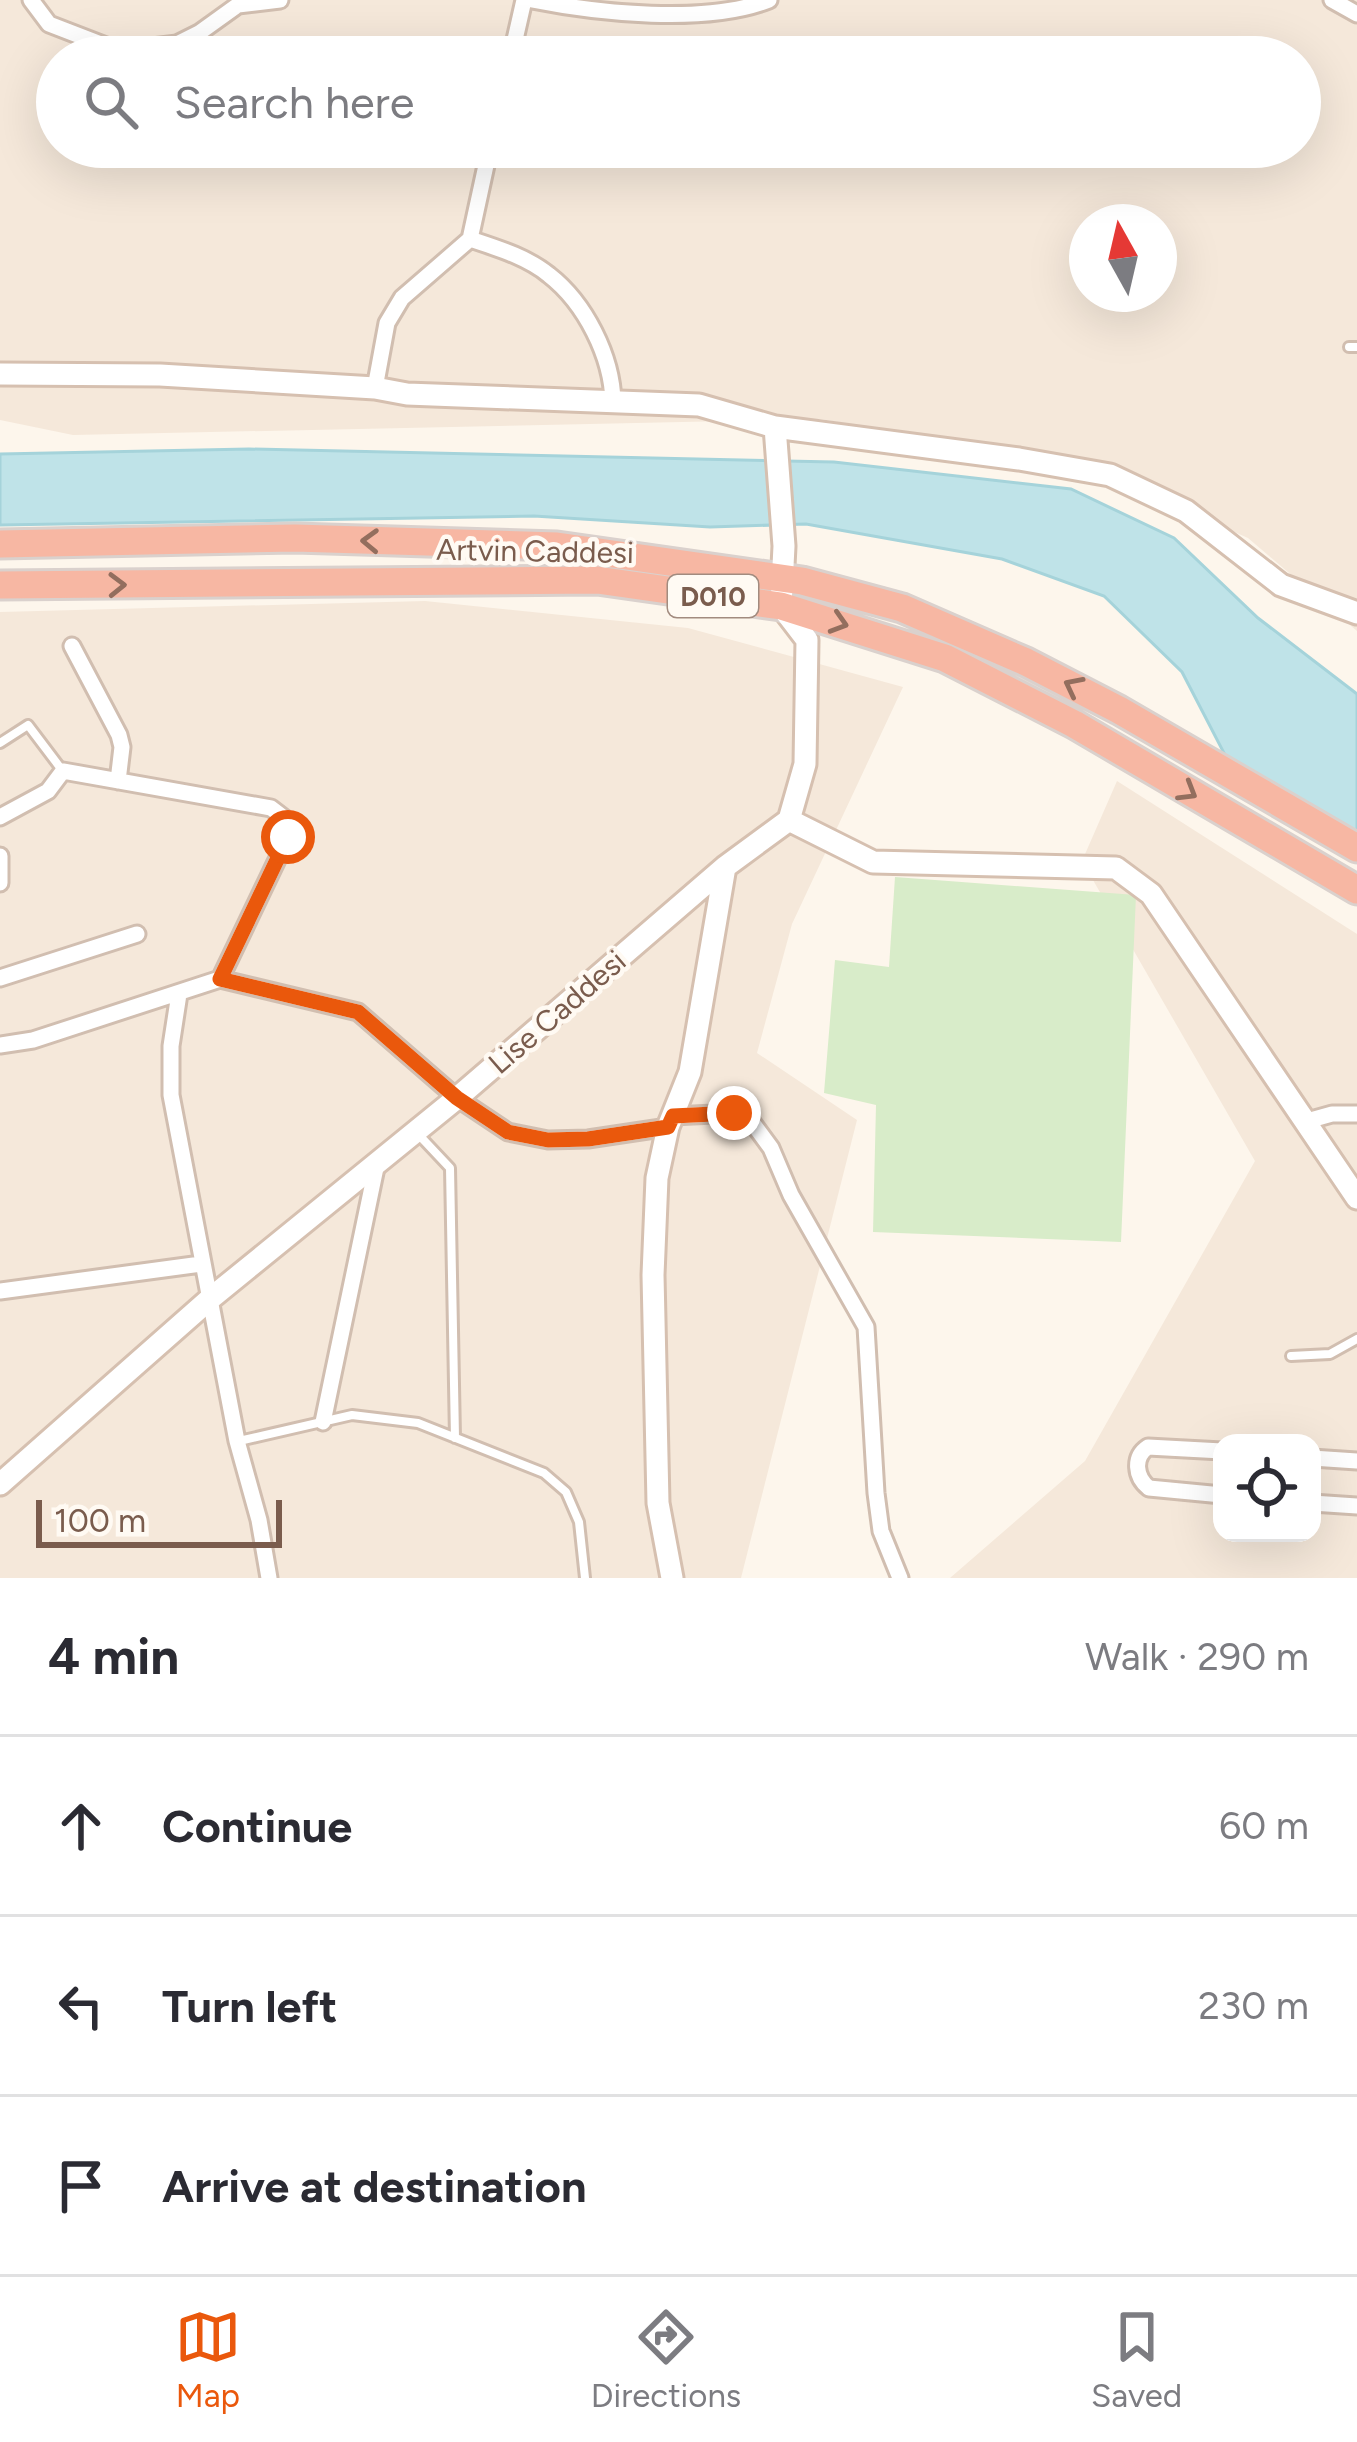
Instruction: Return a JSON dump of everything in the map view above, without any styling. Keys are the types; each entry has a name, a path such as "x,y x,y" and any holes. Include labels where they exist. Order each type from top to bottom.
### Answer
{"highway":[{"name":"Artvin Caddesi","path":"0,544 295,538 556,546 783,592 902,608 1026,662 1119,710 1357,848"},
{"name":"Artvin Caddesi","path":"0,584 598,580 783,592 945,658 1074,724 1357,890"}],"street":[{"path":"31,0 49,24 80,36"},
{"path":"193,36 238,5 280,0"},
{"path":"517,36 528,0 615,12 673,13 769,0"},
{"path":"1332,0 1357,14"},
{"path":"375,388 387,323 402,298 470,239 485,168"},
{"path":"470,239 552,276 586,317 610,372 613,401"},
{"path":"0,374 160,375 407,394 699,405 775,428 1018,459 1110,476 1186,511 1281,586 1357,613"},
{"path":"775,428 783,592 807,640 805,764 789,820 873,862 1116,868 1151,894 1357,1198"},
{"path":"72,646 119,735 118,781"},
{"path":"0,817 48,791 63,772 272,808 284,818 288,837 220,979"},
{"name":"Lise Caddesi","path":"0,1484 211,1298 457,1098 725,867 789,820"},
{"path":"0,856 0,883"},
{"path":"672,1578 658,1503 653,1275 657,1178 670,1122 690,1072 725,867"},
{"path":"0,978 137,934"},
{"path":"0,1046 33,1040 220,979 358,1012 457,1098 508,1132 548,1140 588,1139 734,1113 749,1118 771,1148 790,1195 866,1327 881,1531 900,1578"},
{"path":"179,994 171,1046 171,1095 237,1442 260,1520 269,1578"},
{"path":"1307,1121 1357,1114"},
{"path":"323,1422 377,1162"},
{"path":"0,1292 201,1264"},
{"path":"1213,1450 1151,1446 1142,1451 1137,1467 1140,1480 1149,1488 1213,1494"},
{"path":"1321,1459 1357,1461"},
{"path":"1321,1503 1357,1506"}],"lane":[{"path":"0,743 28,725 63,772"},
{"path":"416,1131 450,1168 455,1438"},
{"path":"1291,1356 1330,1354 1357,1340"},
{"path":"237,1442 352,1415 418,1423 544,1473 566,1492 580,1522 585,1578"}],"shaded area":[{"path":"0,0 1357,0 1357,631 1248,538 1086,466 821,419 73,435 0,420"},
{"path":"425,601 688,628 903,687 792,924 757,1053 857,1120 741,1578 0,1578 0,612"},
{"path":"1117,781 1357,934 1357,1578 950,1578 1085,1461 1255,1161 1082,861"}],"green space":[{"path":"895,877 1136,895 1121,1242 873,1232 876,1105 824,1093 835,960 889,967"}],"water":[{"path":"249,449 834,462 1071,489 1174,538 1258,618 1357,694 1357,836 1226,757 1182,672 1104,596 1002,559 806,524 710,527 534,516 0,525 0,454"}],"route":[{"path":"288,837 220,979 358,1012 457,1098 508,1132 548,1140 588,1139 668,1127 673,1116 734,1113"}]}
